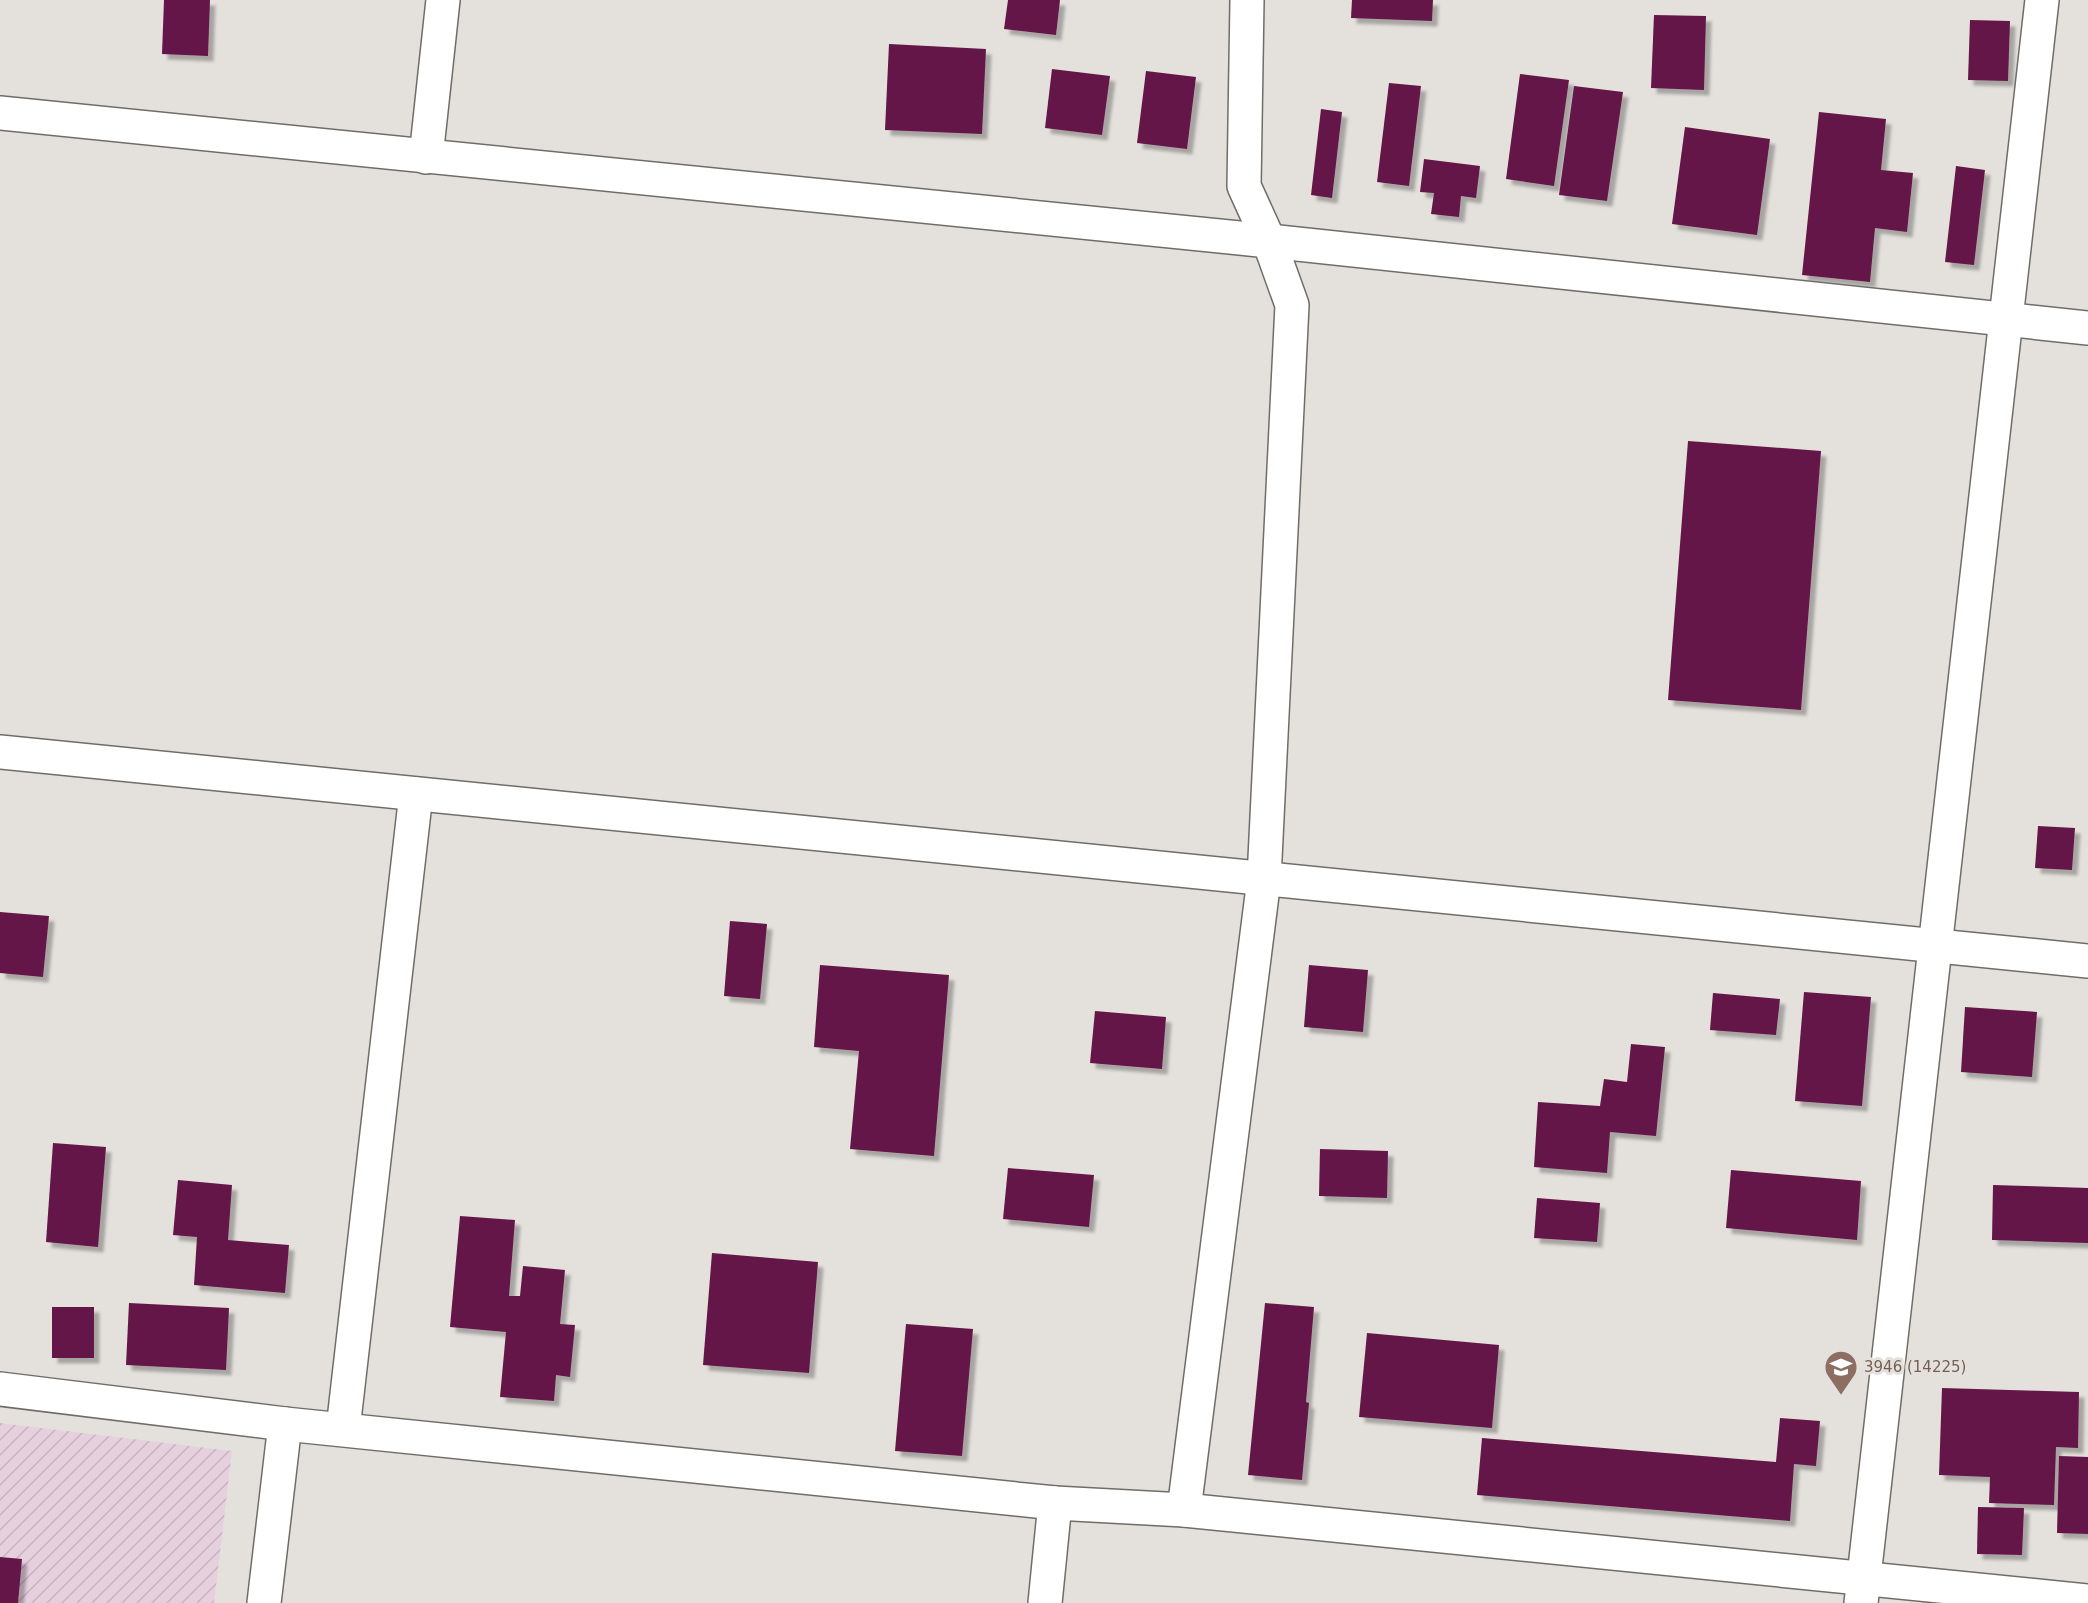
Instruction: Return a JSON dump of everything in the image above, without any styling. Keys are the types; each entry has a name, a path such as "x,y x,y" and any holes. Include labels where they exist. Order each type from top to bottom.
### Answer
{"street":[{"path":"426,157 442,0"},
{"path":"1184,1510 1264,879 1292,304 1269,241 1244,186 1247,0"},
{"path":"1863,1591 2042,0"},
{"path":"0,113 1269,241 2088,328"},
{"path":"0,752 2088,961"},
{"path":"343,1429 416,794"},
{"path":"0,1389 285,1424 1054,1503 1184,1510 1863,1591 2088,1600"},
{"path":"264,1603 285,1424"},
{"path":"1045,1603 1054,1503"}],"shaded area":[{"path":"0,1423 232,1451 214,1603 0,1603"}],"building":[{"path":"164,0 210,0 208,56 162,54"},
{"path":"1008,0 1060,0 1056,35 1004,29"},
{"path":"1352,0 1433,0 1432,21 1351,18"},
{"path":"1654,15 1706,16 1704,90 1651,88"},
{"path":"1970,20 2010,21 2008,81 1968,80"},
{"path":"889,44 986,49 982,134 885,130"},
{"path":"1052,69 1110,76 1102,135 1045,128"},
{"path":"1146,71 1196,77 1187,149 1137,143"},
{"path":"1520,74 1569,80 1554,186 1506,179"},
{"path":"1389,83 1421,86 1409,186 1377,182"},
{"path":"1574,86 1623,92 1607,201 1559,195"},
{"path":"1321,109 1342,112 1332,198 1311,195"},
{"path":"1819,112 1886,119 1881,170 1913,173 1907,232 1875,228 1870,282 1802,275"},
{"path":"1685,127 1770,139 1757,235 1672,224"},
{"path":"1424,159 1480,166 1476,198 1461,196 1459,217 1431,214 1434,193 1420,192"},
{"path":"1956,166 1985,170 1974,265 1945,262"},
{"path":"1688,441 1821,451 1801,710 1668,700"},
{"path":"2038,826 2075,828 2072,870 2035,868"},
{"path":"0,912 49,916 43,977 0,973"},
{"path":"730,921 767,924 760,999 724,996"},
{"path":"820,965 949,975 934,1156 850,1149 859,1051 814,1047"},
{"path":"1309,965 1368,970 1363,1032 1304,1027"},
{"path":"1804,992 1871,997 1862,1106 1795,1101"},
{"path":"1713,993 1780,999 1776,1035 1710,1030"},
{"path":"1965,1007 2037,1012 2032,1077 1961,1072"},
{"path":"1095,1011 1166,1017 1162,1069 1090,1063"},
{"path":"1631,1044 1665,1047 1656,1136 1610,1132 1607,1173 1534,1167 1538,1102 1600,1106 1604,1079 1627,1082"},
{"path":"53,1143 106,1147 98,1247 46,1242"},
{"path":"1320,1149 1388,1151 1387,1198 1319,1196"},
{"path":"1008,1168 1094,1175 1089,1227 1003,1219"},
{"path":"1731,1170 1861,1181 1857,1240 1726,1228"},
{"path":"178,1180 232,1185 228,1240 289,1245 285,1293 194,1285 197,1237 173,1235"},
{"path":"1993,1185 2088,1188 2088,1243 1992,1240"},
{"path":"1537,1198 1600,1203 1597,1242 1534,1238"},
{"path":"460,1216 515,1220 509,1296 520,1296 523,1266 565,1270 560,1324 575,1325 570,1377 556,1375 554,1401 500,1397 506,1332 450,1327"},
{"path":"712,1253 818,1262 809,1373 703,1365"},
{"path":"129,1303 229,1308 226,1370 126,1365"},
{"path":"1265,1303 1314,1307 1302,1480 1248,1475"},
{"path":"52,1307 94,1307 94,1358 52,1358"},
{"path":"906,1324 973,1329 962,1456 895,1451"},
{"path":"1367,1333 1499,1345 1492,1428 1359,1417"},
{"path":"1942,1388 2079,1392 2078,1448 2056,1447 2054,1505 1989,1503 1990,1477 1939,1475"},
{"path":"1780,1418 1820,1421 1816,1466 1794,1464 1790,1521 1477,1495 1482,1438 1776,1462"},
{"path":"2059,1456 2088,1457 2088,1534 2057,1533"},
{"path":"1978,1507 2024,1508 2022,1555 1977,1554"},
{"path":"0,1557 22,1559 18,1603 0,1603"}],"place":[{"name":"3946 (14225)","path":"1841,1396"}]}
